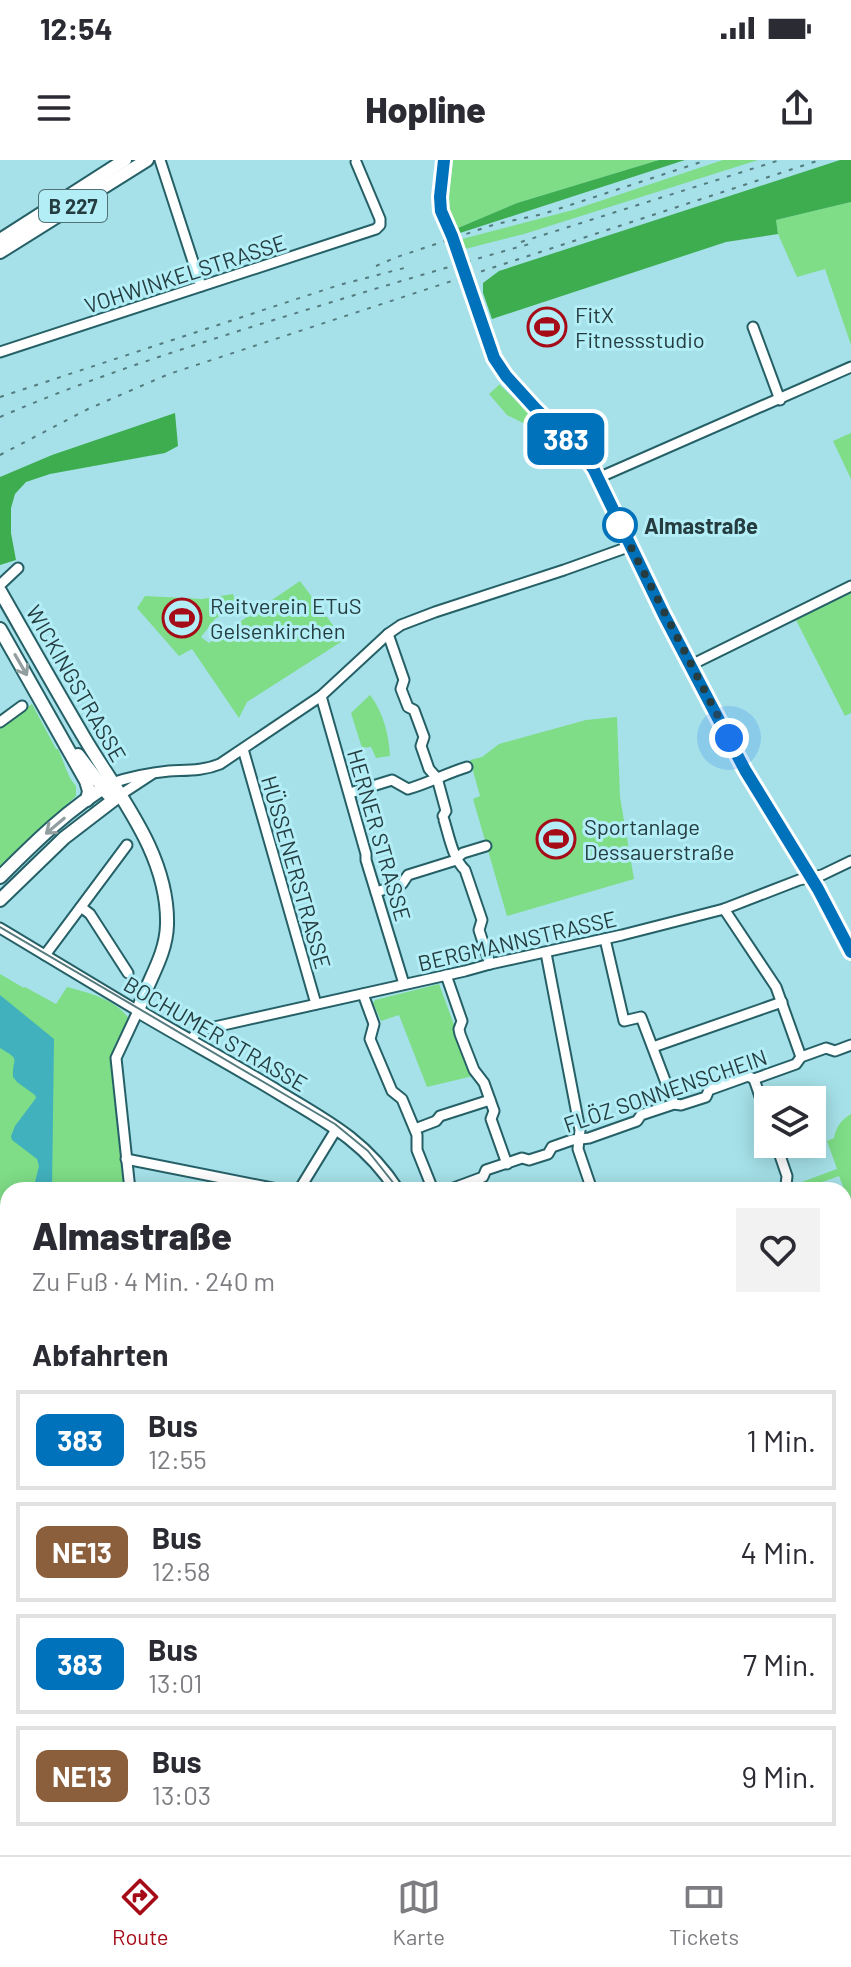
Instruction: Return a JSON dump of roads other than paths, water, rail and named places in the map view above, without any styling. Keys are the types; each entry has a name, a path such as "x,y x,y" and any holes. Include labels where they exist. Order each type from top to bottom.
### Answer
{"main road":[{"name":"B 227","path":"0,240 125,160"},
{"name":"B 227","path":"0,252 147,160"},
{"path":"444,160 441,211 487,344 499,367 586,458 598,478 745,770 810,876 851,952"},
{"name":"WICKINGSTRASSE","path":"0,588 108,786 138,827 157,864 164,891 167,924 162,956 138,1011"},
{"name":"WICKINGSTRASSE","path":"0,629 88,786 87,800"},
{"name":"WICKINGSTRASSE","path":"61,734 108,786"},
{"path":"0,877 35,843 108,786"},
{"path":"0,900 48,853 116,798"},
{"name":"BOCHUMER STRASSE","path":"138,1011 337,1128 368,1153 391,1182"}],"street":[{"path":"160,160 201,286"},
{"name":"VOHWINKELSTRASSE","path":"0,352 376,229 380,219 356,162"},
{"path":"753,327 780,400"},
{"path":"598,478 851,367"},
{"path":"108,786 135,776 211,768 321,696 401,625 631,546"},
{"name":"WICKINGSTRASSE","path":"0,588 18,568"},
{"path":"691,665 851,586"},
{"path":"388,634 404,680 401,689 408,707 414,710 424,737 421,746 429,769 437,778 451,845 459,865 465,870 482,920 479,930 490,964"},
{"name":"HERNER STRASSE","path":"321,696 404,984"},
{"path":"0,722 22,706"},
{"name":"HÜSSENERSTRASSE","path":"243,749 316,1004"},
{"path":"350,793 392,780 408,789 467,767"},
{"path":"116,798 152,774"},
{"path":"45,955 127,845"},
{"path":"376,892 402,884 408,875 453,861 463,853 486,846"},
{"name":"BERGMANNSTRASSE","path":"190,1042 201,1030 546,953 724,909 810,876 822,875 851,861"},
{"path":"81,907 90,914 128,973"},
{"path":"724,909 776,987 801,1057"},
{"name":"BOCHUMER STRASSE","path":"0,928 138,1011"},
{"path":"605,939 624,1021 641,1017 674,1104"},
{"path":"546,953 580,1130 578,1149 589,1182"},
{"path":"446,975 462,1021 460,1034 474,1070 484,1083 494,1111 491,1119 507,1164"},
{"path":"363,994 374,1024 370,1039 392,1091 402,1099 415,1129 417,1150 431,1182"},
{"path":"653,1047 782,1002"},
{"path":"129,1182 116,1058 138,1011"},
{"name":"FLÖZ SONNENSCHEIN","path":"470,1182 483,1177 486,1170 522,1158 529,1160 548,1154 552,1147 589,1138 674,1104 681,1105 706,1097 709,1090 796,1064 801,1057 826,1048 835,1051 851,1045"},
{"path":"754,1079 756,1086"},
{"path":"415,1129 436,1121 440,1116 490,1100"},
{"path":"304,1182 337,1128"},
{"path":"781,1158 788,1182"},
{"path":"126,1159 242,1182"}],"water":[{"path":"0,995 54,1039 52,1182 35,1182 39,1166 37,1159 12,1140 15,1126 36,1098 13,1077 14,1057 0,1048"}],"tram line":[{"path":"0,927 335,1124 368,1151 393,1182"}],"railway":[{"path":"376,266 496,224 543,214 707,160"},
{"path":"521,242 780,160"},
{"path":"0,455 88,409 169,374 820,160"},
{"path":"0,417 97,378 197,344 533,243"},
{"path":"0,397 339,285 408,267"}],"place":[{"name":"FitX Fitnessstudio","path":"547,327"},
{"name":"Almastraße","path":"620,525"},
{"name":"Reitverein ETuS Gelsenkirchen","path":"182,618"},
{"name":"Sportanlage Dessauerstraße","path":"556,839"}]}
